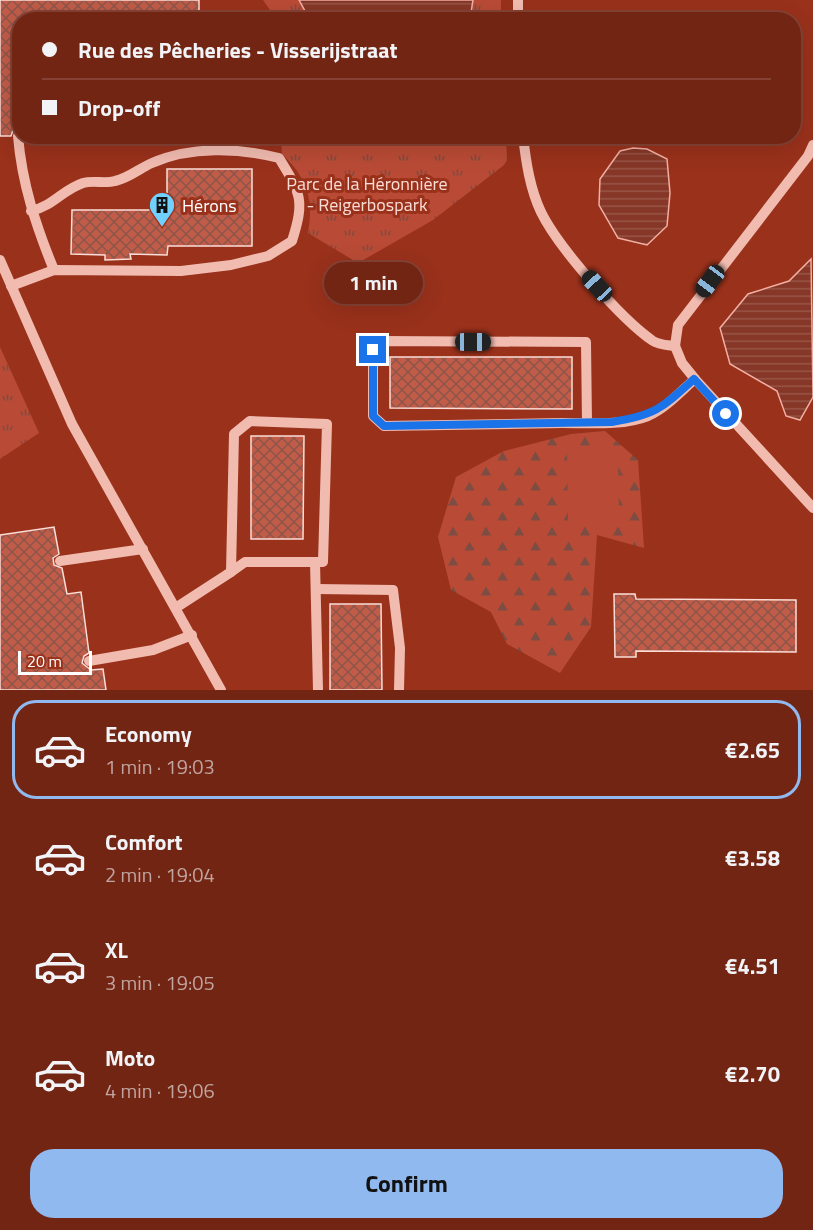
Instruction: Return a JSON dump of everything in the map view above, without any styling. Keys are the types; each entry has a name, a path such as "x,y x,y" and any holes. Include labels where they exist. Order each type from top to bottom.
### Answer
{"street":[{"path":"19,144 21,168 31,211 54,270"},
{"path":"524,144 526,167 541,212 566,251 628,320 655,342 675,346"},
{"path":"813,145 808,156 678,325 675,346 682,363 694,379 813,508"},
{"path":"11,286 54,270 182,271 231,265 268,256 292,241 301,213 296,186 279,158 254,151 185,153 153,162 115,182 86,182 69,189 53,204 31,211"},
{"path":"0,260 72,424 177,607 221,690"},
{"path":"587,423 586,342 383,341 373,350 373,416 384,426 587,423 648,416 665,405 694,379"},
{"path":"177,607 231,572 245,562 323,562 327,424 250,421 234,434 231,572"},
{"path":"60,561 143,549"},
{"path":"315,562 318,690"},
{"path":"316,589 393,590 400,648 399,690"},
{"path":"89,661 153,650 192,635"}],"green space":[{"path":"263,0 501,0 501,12 271,12"},
{"name":"Parc de la Héronnière - Reigerbospark","path":"281,144 506,144 507,160 504,165 433,220 358,263 308,233 310,209 307,189 291,163 282,154"},
{"path":"0,347 39,433 0,459"},
{"path":"605,431 638,460 644,548 597,535 591,627 560,673 507,644 491,612 451,590 438,537 456,477 504,451 571,434"},
{"path":"567,450 618,450 619,521 568,522"}],"shaded area":[{"path":"299,0 473,0 471,12 306,12"},
{"path":"633,148 647,149 667,159 670,193 667,226 647,245 618,238 599,205 600,179 620,151"},
{"path":"811,259 813,397 800,420 786,416 777,391 730,364 720,328 748,294 789,281"}],"building":[{"path":"0,0 199,0 199,12 12,12 12,133 11,136 0,136"},
{"name":"Hérons","path":"167,169 252,169 252,246 168,246 167,255 130,254 131,259 105,260 105,255 71,254 72,210 167,210"},
{"path":"390,357 572,357 572,409 390,408"},
{"path":"251,436 304,436 303,539 251,539"},
{"path":"54,527 59,554 53,558 54,565 62,568 67,594 81,592 89,653 84,656 82,663 91,670 103,669 106,690 0,690 0,535"},
{"path":"614,594 635,594 636,599 796,600 796,652 636,651 636,657 615,657"},
{"path":"330,604 381,604 382,690 330,690"}],"place":[{"name":"Hérons","path":"162,228"}],"route":[{"path":"373,350 373,416 384,426 612,422 648,416 665,405 694,379 726,414"}]}
